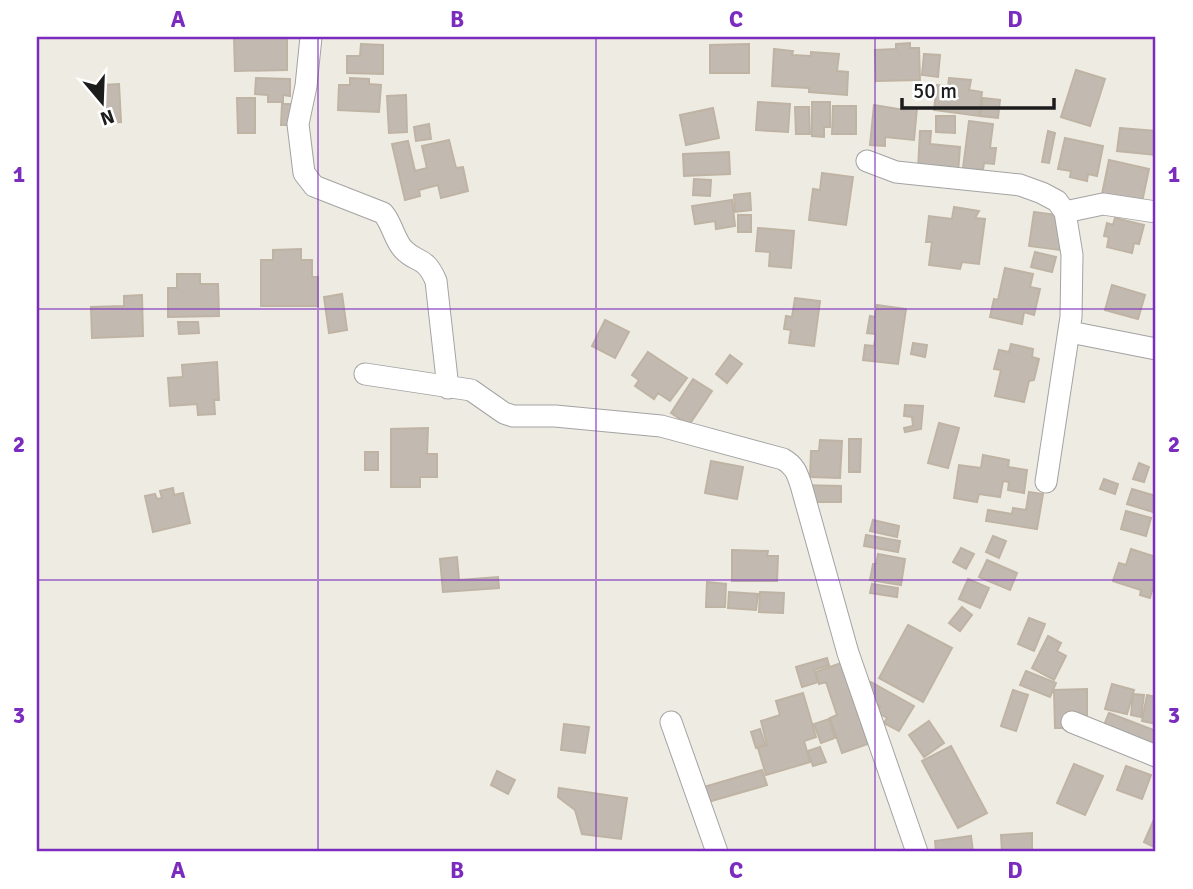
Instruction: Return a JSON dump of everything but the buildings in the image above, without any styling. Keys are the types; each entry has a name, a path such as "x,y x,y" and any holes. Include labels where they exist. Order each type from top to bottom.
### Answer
{"street":[{"path":"311,37 306,86 298,124 304,173 314,186 383,213 402,248 423,260 432,271 436,281 448,388"},
{"path":"867,161 896,172 1020,185 1042,192 1057,201 1065,212 1072,255 1070,332 1046,482"},
{"path":"1065,212 1103,204 1156,212"},
{"path":"1070,332 1156,349"},
{"path":"365,374 471,390 504,413 513,416 555,416 661,426 783,459 791,464 801,485 848,653 917,852"},
{"path":"671,722 717,852"},
{"path":"1072,722 1156,756"}]}
